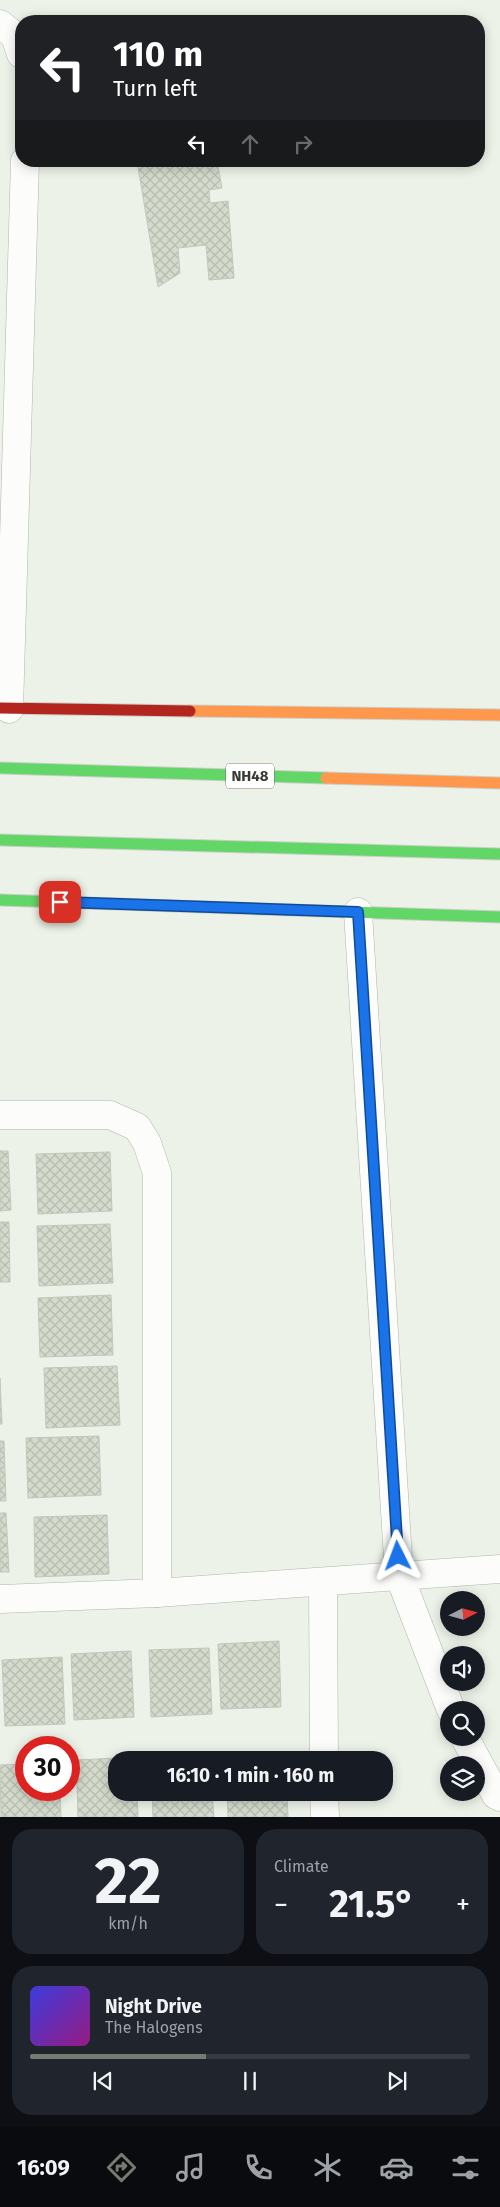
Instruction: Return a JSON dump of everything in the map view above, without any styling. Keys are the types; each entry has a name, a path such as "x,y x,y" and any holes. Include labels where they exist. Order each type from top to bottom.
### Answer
{"highway":[{"path":"5,708 500,716"},
{"name":"NH48","path":"0,768 500,783"},
{"path":"0,840 500,854"},
{"path":"0,900 500,917"}],"street":[{"path":"0,24 15,36"},
{"path":"5,708 25,167"},
{"path":"358,912 399,1575 448,1701"},
{"path":"0,1115 110,1115 137,1127 147,1143 152,1158 156,1173 157,1593"},
{"path":"0,1600 323,1583 399,1575 500,1569"},
{"path":"323,1583 324,1751"},
{"path":"469,1746 496,1795 500,1798"},
{"path":"324,1801 324,1817"}],"building":[{"path":"138,167 218,167 222,188 209,190 210,203 228,201 234,278 209,280 206,245 178,248 180,273 158,287"},
{"path":"0,1151 8,1151 11,1210 0,1211"},
{"path":"110,1152 112,1211 38,1214 36,1154"},
{"path":"0,1222 9,1222 10,1282 0,1282"},
{"path":"110,1224 113,1283 39,1286 37,1226"},
{"path":"111,1295 113,1355 40,1357 38,1298"},
{"path":"117,1366 120,1425 46,1428 44,1368"},
{"path":"0,1378 2,1424 0,1424"},
{"path":"99,1436 101,1495 28,1498 26,1438"},
{"path":"0,1441 4,1441 6,1501 0,1501"},
{"path":"0,1513 6,1513 9,1572 0,1572"},
{"path":"107,1515 109,1574 35,1577 34,1517"},
{"path":"279,1641 281,1707 221,1709 218,1644"},
{"path":"209,1648 212,1714 151,1717 149,1650"},
{"path":"131,1651 134,1717 74,1720 71,1654"},
{"path":"62,1657 65,1724 5,1726 2,1660"},
{"path":"108,1758 108,1801 137,1801 138,1817 78,1817 80,1760"},
{"path":"15,1764 15,1801 60,1801 61,1817 1,1817 0,1765"},
{"path":"152,1801 213,1801 214,1817 153,1817"},
{"path":"227,1801 287,1801 288,1817 228,1817"}],"traffic: fast":[{"path":"0,768 326,778"},
{"path":"0,840 500,854"},
{"path":"0,900 500,917"}],"traffic: slow":[{"path":"190,711 500,715"},
{"path":"326,778 500,783"}],"traffic: jam":[{"path":"0,708 190,711"}],"route":[{"path":"60,902 358,912 398,1556"}]}
